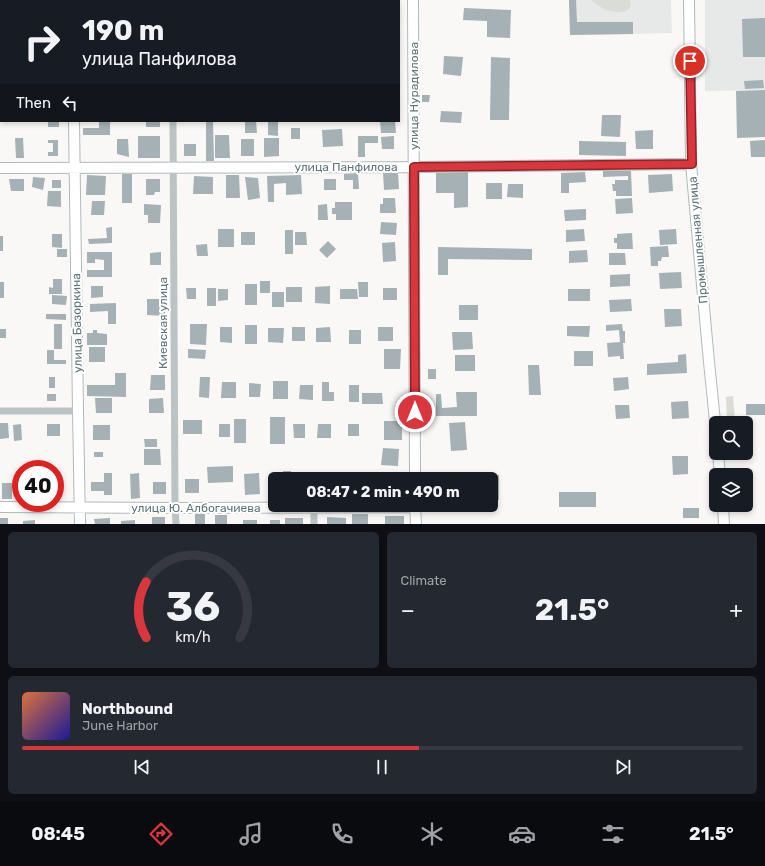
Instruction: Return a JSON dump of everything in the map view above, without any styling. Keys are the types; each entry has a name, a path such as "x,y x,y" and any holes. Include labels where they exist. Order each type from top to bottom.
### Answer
{"street":[{"name":"улица Нурадилова","path":"413,0 415,472"},
{"name":"Промышленная улица","path":"689,0 692,164 714,416"},
{"name":"улица Базоркина","path":"74,122 80,524"},
{"name":"Киевская улица","path":"173,122 176,524"},
{"name":"улица Панфилова","path":"0,168 414,167 692,164"},
{"path":"0,411 78,411"},
{"name":"улица Ю. Албогачиева","path":"0,507 268,507"},
{"path":"314,512 314,524"},
{"path":"416,512 416,524"},
{"path":"723,512 724,524"}],"shaded area":[{"path":"569,0 671,0 672,33 570,35"},
{"path":"591,0 630,0 631,5 622,12 617,12 603,8"},
{"path":"705,0 765,0 765,90 705,91"},
{"path":"733,396 735,416 727,416 726,397"}],"building":[{"path":"569,0 576,0 577,22 633,22 633,34 570,35"},
{"path":"464,8 511,10 510,38 487,37 487,21 463,20"},
{"path":"765,18 765,57 743,57 742,19"},
{"path":"444,56 463,57 461,76 443,74"},
{"path":"491,57 510,58 509,120 490,120"},
{"path":"763,80 764,88 745,89 744,81"},
{"path":"765,90 765,137 737,138 736,91"},
{"path":"422,95 430,95 429,102 422,102"},
{"path":"441,111 462,112 461,123 440,122"},
{"path":"602,115 621,115 620,137 601,136"},
{"path":"48,122 59,122 59,127 48,127"},
{"path":"99,122 110,122 110,135 83,135 83,128 99,128"},
{"path":"146,122 160,122 160,127 146,127"},
{"path":"206,122 213,122 214,161 206,161"},
{"path":"245,122 256,122 257,133 245,133"},
{"path":"268,122 278,122 278,136 268,135"},
{"path":"380,122 395,122 396,133 381,133"},
{"path":"291,128 300,128 300,139 291,139"},
{"path":"342,129 343,146 323,147 322,130"},
{"path":"653,130 653,149 636,149 635,131"},
{"path":"215,135 229,135 230,158 215,158"},
{"path":"138,136 160,136 160,158 138,158"},
{"path":"358,136 378,136 378,143 365,143 365,157 358,157"},
{"path":"394,136 394,149 382,149 381,137"},
{"path":"15,138 23,138 24,158 16,158"},
{"path":"264,138 279,138 279,156 264,157"},
{"path":"117,139 128,139 129,157 117,154"},
{"path":"241,139 254,139 254,156 241,156"},
{"path":"48,140 58,140 58,156 48,156 48,152 53,152 53,143 48,143"},
{"path":"765,140 765,157 751,157 750,141"},
{"path":"579,141 626,142 626,156 579,155"},
{"path":"184,144 196,144 196,156 184,156"},
{"path":"603,171 631,171 632,196 616,196 616,191 613,191 612,184 615,184 615,180 628,180 628,176 603,177"},
{"path":"383,172 398,172 399,189 384,190"},
{"path":"468,172 468,207 454,208 454,193 436,193 436,173"},
{"path":"585,172 586,182 569,183 569,193 561,193 561,173"},
{"path":"358,173 359,189 353,189 353,180 344,180 344,174"},
{"path":"122,174 132,174 132,203 122,203"},
{"path":"672,174 673,191 649,193 648,175"},
{"path":"87,175 106,176 105,195 86,195"},
{"path":"226,175 239,175 240,198 226,198"},
{"path":"301,175 302,194 286,195 286,183 274,184 274,202 268,202 267,176"},
{"path":"194,176 213,177 213,194 193,194"},
{"path":"33,177 45,178 43,190 32,187"},
{"path":"245,177 258,178 260,198 248,200"},
{"path":"9,179 24,179 24,191 11,191"},
{"path":"146,179 160,179 160,192 155,192 154,195 146,195"},
{"path":"324,179 336,179 336,190 324,190"},
{"path":"52,180 61,180 61,188 52,188"},
{"path":"486,183 502,183 502,199 486,199"},
{"path":"508,184 523,184 523,198 507,197"},
{"path":"48,191 61,191 61,207 47,206"},
{"path":"383,198 395,198 396,213 380,213 380,204 383,204"},
{"path":"632,198 633,213 616,214 615,199"},
{"path":"92,201 105,201 104,215 91,215"},
{"path":"335,202 352,202 352,220 336,220 336,214 332,214 332,208 335,208"},
{"path":"144,204 161,205 160,223 148,223 148,215 144,215"},
{"path":"327,204 328,220 318,220 318,205"},
{"path":"586,209 586,220 565,221 564,210"},
{"path":"381,222 397,223 396,235 380,234"},
{"path":"112,227 112,243 89,244 88,239 107,238 106,228"},
{"path":"218,229 234,229 234,247 218,247"},
{"path":"584,229 585,241 566,242 566,230"},
{"path":"676,229 677,244 660,245 659,230"},
{"path":"285,230 293,230 293,254 285,254"},
{"path":"241,232 255,232 255,245 241,245"},
{"path":"295,232 306,232 307,245 295,245"},
{"path":"632,233 633,249 617,249 617,243 614,243 614,238 617,238 617,234"},
{"path":"52,234 62,234 62,248 52,247"},
{"path":"0,236 3,236 3,251 0,251"},
{"path":"328,241 336,249 327,258 319,250"},
{"path":"395,242 396,261 383,262 382,243"},
{"path":"207,244 208,256 197,256 196,245"},
{"path":"668,246 669,257 662,257 661,261 658,261 658,266 651,266 650,247"},
{"path":"438,247 532,249 532,260 448,259 448,275 438,275"},
{"path":"57,249 67,249 67,257 57,257"},
{"path":"587,250 588,262 569,263 569,251"},
{"path":"87,252 112,252 112,277 87,277 87,270 104,270 104,260 95,259 95,263 87,263"},
{"path":"161,252 161,265 150,265 150,253"},
{"path":"609,253 625,253 626,265 609,265"},
{"path":"681,272 682,288 660,289 659,273"},
{"path":"630,274 630,286 610,287 610,275"},
{"path":"53,279 62,279 62,294 49,294 49,287 53,288"},
{"path":"260,281 270,281 270,293 260,293"},
{"path":"0,282 4,282 4,298 0,298"},
{"path":"358,282 368,282 368,297 359,297"},
{"path":"245,284 257,284 257,305 245,305"},
{"path":"91,286 103,286 103,297 91,298"},
{"path":"330,286 330,304 315,303 315,287"},
{"path":"286,287 302,287 302,302 286,302"},
{"path":"186,288 196,288 196,299 187,299"},
{"path":"207,288 216,288 216,306 207,306"},
{"path":"383,288 397,288 397,300 383,300"},
{"path":"218,289 228,289 228,300 218,301"},
{"path":"340,289 357,289 358,299 340,299"},
{"path":"568,289 590,289 590,301 568,301"},
{"path":"272,292 284,292 284,307 272,307"},
{"path":"52,295 67,296 66,305 52,304"},
{"path":"147,299 165,299 165,316 147,315"},
{"path":"631,299 632,311 610,312 609,300"},
{"path":"116,303 116,324 108,324 108,311 90,312 90,304"},
{"path":"459,305 478,305 478,320 459,320"},
{"path":"664,309 681,309 682,326 665,327"},
{"path":"46,314 66,314 66,320 46,319"},
{"path":"54,324 62,324 62,349 54,349"},
{"path":"190,324 207,324 206,345 190,344"},
{"path":"622,324 623,331 625,331 625,343 623,343 624,359 620,359 620,356 608,357 607,343 620,342 619,330 606,331 606,325"},
{"path":"245,325 257,325 257,344 245,344"},
{"path":"567,326 590,326 589,337 567,336"},
{"path":"220,327 232,327 232,343 220,342"},
{"path":"292,327 305,327 305,341 292,341"},
{"path":"330,327 331,342 316,342 316,328"},
{"path":"378,327 393,327 393,341 378,341"},
{"path":"268,328 284,328 283,343 268,342"},
{"path":"0,329 6,329 6,338 0,338"},
{"path":"93,330 97,330 97,333 107,334 107,345 87,345 87,333 93,333"},
{"path":"349,330 361,330 361,344 349,344"},
{"path":"452,332 472,332 473,349 453,350"},
{"path":"89,347 105,347 105,362 89,362"},
{"path":"188,349 206,350 205,359 188,358"},
{"path":"384,349 401,349 400,369 384,369"},
{"path":"47,350 54,350 54,360 66,360 66,364 47,364"},
{"path":"574,351 593,351 593,366 574,366"},
{"path":"686,354 687,373 647,375 647,364 678,362 678,355"},
{"path":"455,355 475,355 475,371 455,371"},
{"path":"528,365 539,365 541,395 529,395"},
{"path":"428,369 436,369 436,379 428,379"},
{"path":"115,373 126,373 126,397 87,396 87,385 115,385"},
{"path":"151,375 165,375 165,390 150,390"},
{"path":"49,377 55,377 55,388 49,388"},
{"path":"200,377 210,377 209,398 199,397"},
{"path":"628,377 629,389 614,391 613,378"},
{"path":"273,381 288,381 288,399 273,399"},
{"path":"222,382 236,382 236,398 221,398"},
{"path":"322,382 329,382 329,392 334,392 334,401 322,401"},
{"path":"249,383 261,384 260,397 249,397"},
{"path":"300,385 313,385 313,400 299,399"},
{"path":"349,385 359,385 359,402 349,402"},
{"path":"456,392 477,392 477,416 436,416 436,394 441,394 442,408 457,407"},
{"path":"362,393 382,393 383,404 362,404"},
{"path":"47,394 56,394 56,401 47,401"},
{"path":"95,398 112,398 112,413 96,413"},
{"path":"163,398 164,413 149,413 149,399"},
{"path":"688,401 689,418 672,419 671,402"},
{"path":"746,404 765,404 765,415 746,415"},
{"path":"615,405 629,405 630,418 616,419"},
{"path":"270,417 285,417 285,444 270,444"},
{"path":"234,419 246,419 246,443 234,443"},
{"path":"183,420 202,420 202,434 183,434"},
{"path":"384,421 402,421 402,440 384,440"},
{"path":"465,422 467,450 451,451 449,423"},
{"path":"0,423 8,423 9,438 0,439"},
{"path":"21,424 22,440 14,441 13,425"},
{"path":"47,424 60,424 60,436 47,436"},
{"path":"219,424 230,424 230,437 219,437"},
{"path":"293,424 305,424 305,438 294,438"},
{"path":"318,424 331,424 331,438 317,438"},
{"path":"348,424 359,424 359,436 348,436"},
{"path":"93,425 110,425 110,440 93,440"},
{"path":"144,439 157,439 157,447 145,447"},
{"path":"383,448 399,449 398,466 381,465"},
{"path":"144,449 160,449 161,465 144,465"},
{"path":"94,452 103,452 103,457 94,457"},
{"path":"672,456 688,456 688,474 673,475"},
{"path":"233,466 233,482 208,483 207,467"},
{"path":"104,473 112,473 112,495 104,495 104,491 91,491 91,482 104,482"},
{"path":"139,473 140,498 131,499 130,474"},
{"path":"259,473 260,494 245,495 244,474"},
{"path":"498,475 499,475 498,500"},
{"path":"185,479 199,479 199,493 185,493"},
{"path":"153,482 166,482 166,494 153,494"},
{"path":"2,483 12,483 12,499 2,499"},
{"path":"559,492 596,492 596,507 559,507"},
{"path":"683,508 699,508 699,518 683,518"},
{"path":"195,513 205,513 205,524 195,524"},
{"path":"352,514 368,514 368,524 352,524"},
{"path":"215,515 227,515 227,524 215,524"},
{"path":"385,516 404,516 404,524 385,524"},
{"path":"152,517 165,517 165,524 152,524"},
{"path":"327,517 346,518 346,524 327,524"},
{"path":"0,518 8,518 8,524 0,524"},
{"path":"110,518 110,524 95,524 94,519"},
{"path":"285,518 303,518 303,524 285,524"},
{"path":"35,520 35,524 23,524 23,521"},
{"path":"135,520 135,524 121,524 121,521"},
{"path":"243,520 257,520 257,524 243,524"},
{"path":"270,520 280,520 280,524 270,524"}],"route":[{"path":"415,412 414,167 692,164 690,61"}]}
